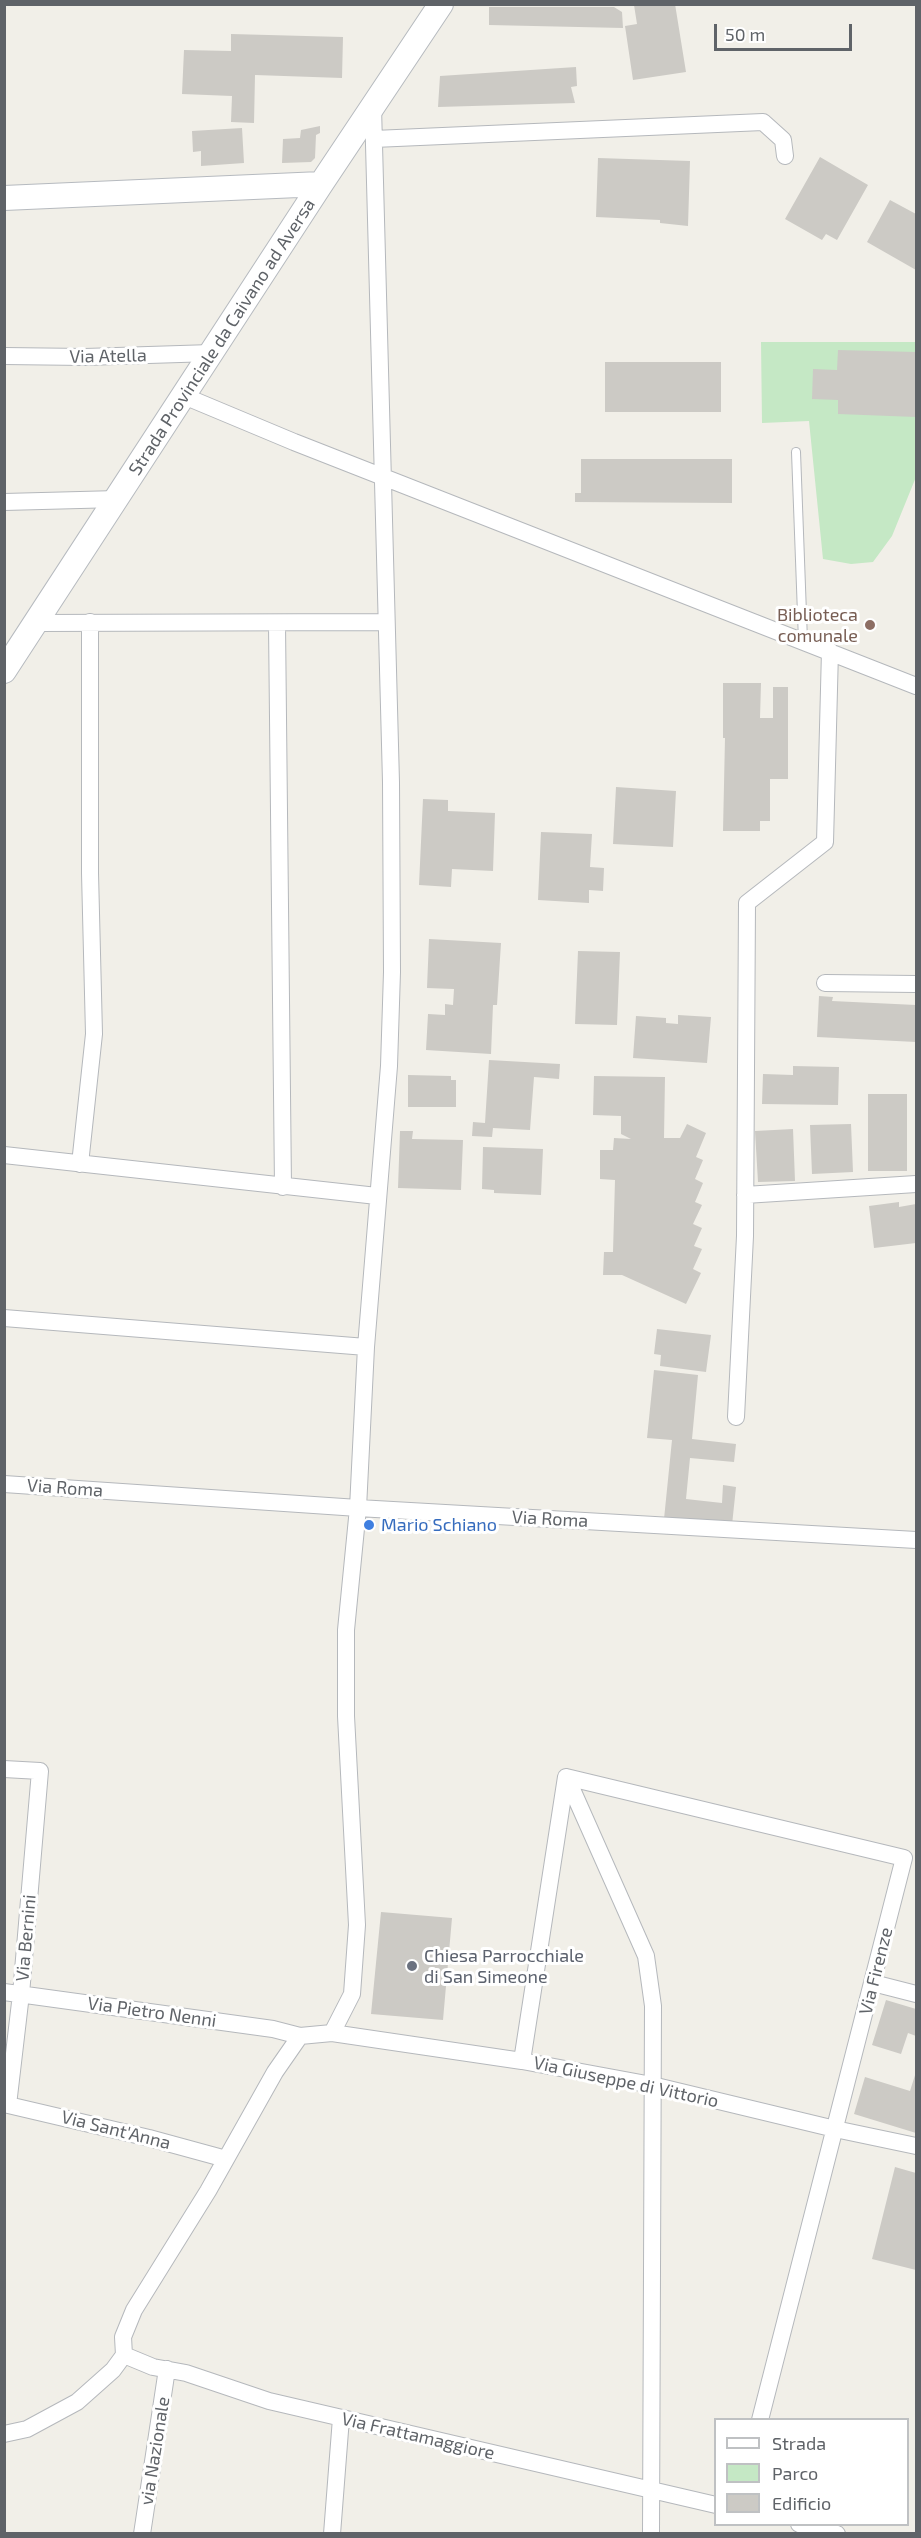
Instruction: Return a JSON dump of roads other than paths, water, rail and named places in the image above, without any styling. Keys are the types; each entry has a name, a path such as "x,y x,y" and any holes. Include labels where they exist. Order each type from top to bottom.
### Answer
{"main road":[{"name":"Strada Provinciale da Caivano ad Aversa","path":"4,671 441,4"},
{"path":"4,198 321,184"}],"street":[{"path":"332,2033 352,1994 357,1924 346,1716 346,1630 358,1508 366,1347 388,1066 392,972 390,783 373,107"},
{"path":"374,139 762,122 783,140 785,156"},
{"name":"Via Atella","path":"4,356 86,357 212,353"},
{"path":"184,396 916,686"},
{"path":"4,502 118,500"},
{"path":"80,1164 94,1034 90,873 90,622"},
{"path":"36,623 386,622"},
{"path":"277,624 283,1187"},
{"path":"736,1418 745,1195 747,903 825,842 830,651"},
{"path":"825,983 916,984"},
{"path":"4,1155 377,1196"},
{"path":"745,1195 916,1184"},
{"path":"4,1318 366,1347"},
{"name":"Via Roma","path":"4,1484 358,1508 916,1540"},
{"name":"Via Bernini","path":"4,1768 40,1771 13,1993 6,2104"},
{"path":"522,2061 566,1777"},
{"path":"566,1777 646,1956 653,2006 651,2534"},
{"name":"Via Firenze","path":"566,1777 904,1858 761,2418"},
{"path":"873,1983 916,1994"},
{"name":"Via Pietro Nenni","path":"13,1993 273,2029 300,2036 332,2033"},
{"name":"Via Giuseppe di Vittorio","path":"332,2033 522,2061 652,2085 916,2146"},
{"path":"4,2434 27,2429 77,2402 113,2370 124,2355 123,2337 134,2310 226,2159 275,2072 300,2036"},
{"name":"Via Sant'Anna","path":"6,2104 226,2159"},
{"name":"Via Frattamaggiore","path":"124,2355 153,2367 269,2401 714,2505"},
{"name":"via Nazionale","path":"142,2534 166,2369"},
{"path":"332,2534 341,2418"},
{"path":"807,2526 837,2534"}],"lane":[{"path":"796,452 803,641"}],"place":[{"name":"Biblioteca comunale","path":"870,625"},
{"name":"Mario Schiano","path":"369,1525"},
{"name":"Chiesa Parrocchiale di San Simeone","path":"412,1966"}]}
